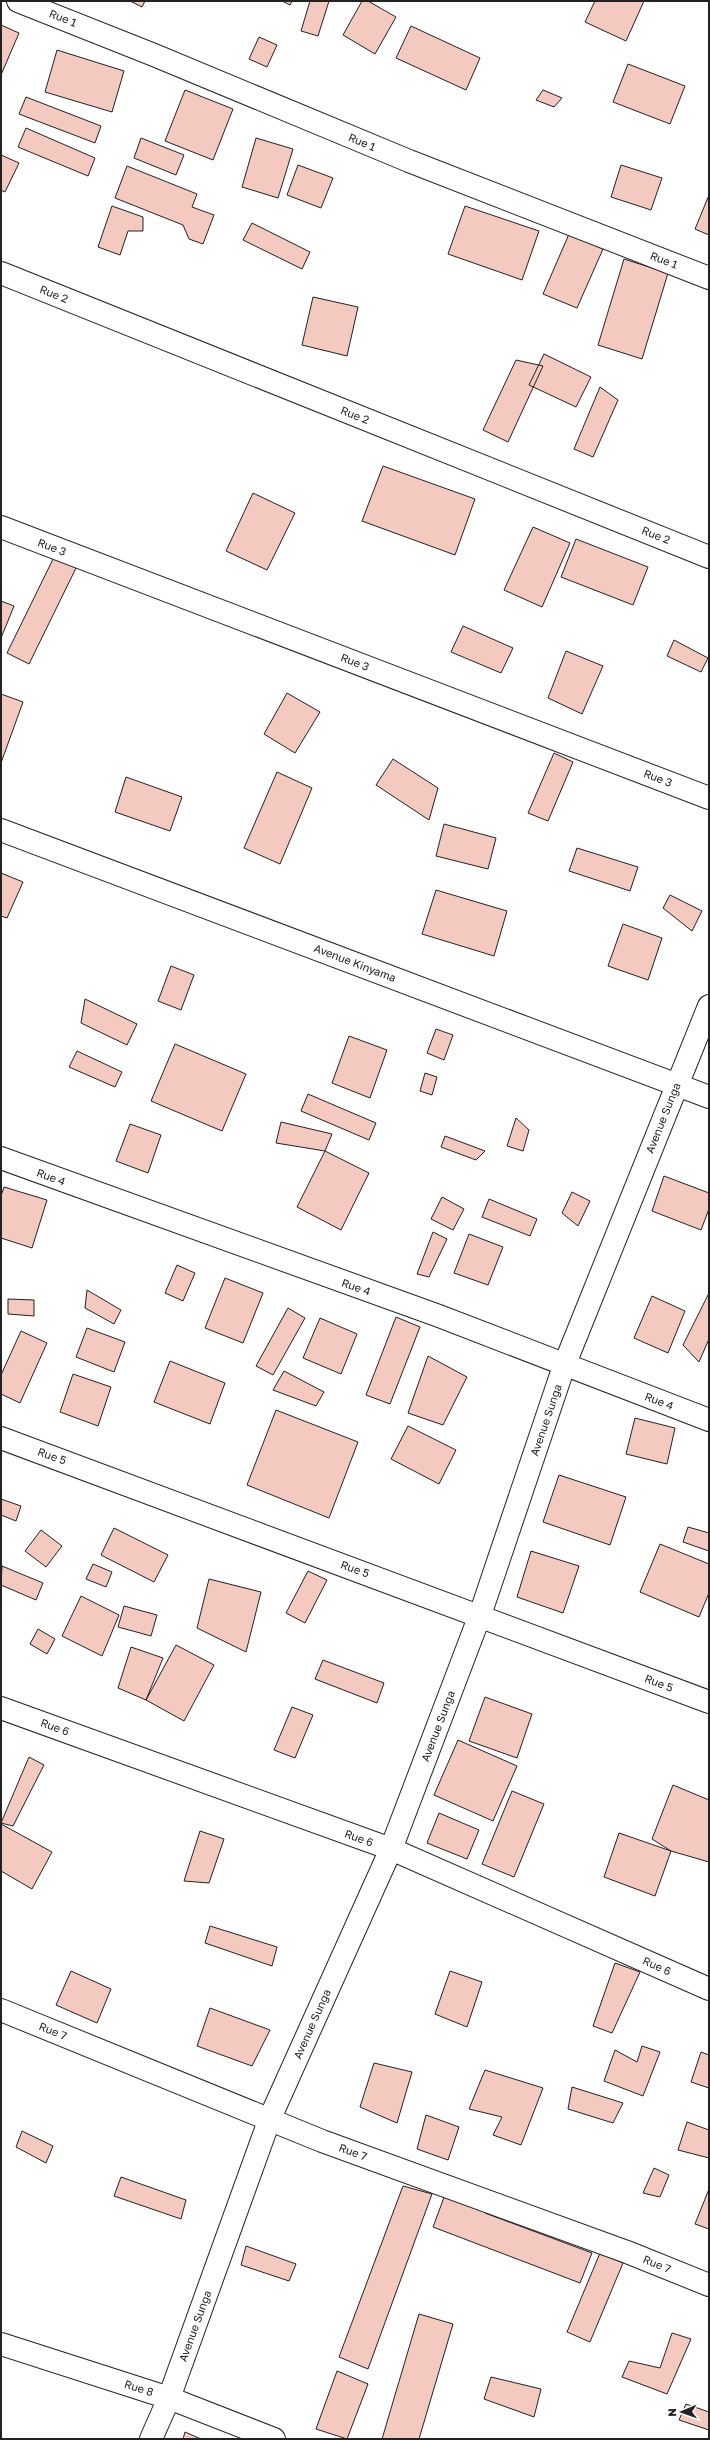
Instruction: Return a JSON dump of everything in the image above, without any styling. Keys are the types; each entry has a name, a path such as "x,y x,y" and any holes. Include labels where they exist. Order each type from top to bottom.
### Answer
{"street":[{"name":"Rue 1","path":"18,1 154,55 409,161 709,278"},
{"name":"Rue 2","path":"1,273 709,557"},
{"name":"Rue 3","path":"1,527 709,798"},
{"name":"Avenue Kinyama","path":"1,830 709,1097"},
{"name":"Avenue Sunga","path":"151,2439 169,2398 270,2118 390,1849 480,1615 564,1366 709,1006"},
{"name":"Rue 4","path":"1,1158 439,1316 564,1366 709,1420"},
{"name":"Rue 5","path":"1,1438 480,1615 709,1702"},
{"name":"Rue 6","path":"1,1708 390,1849 709,1989"},
{"name":"Rue 7","path":"1,2010 270,2118 322,2141 627,2252 709,2285"},
{"name":"Rue 8","path":"1,2344 169,2398 274,2439"}],"building":[{"path":"130,1 145,1 142,7"},
{"path":"282,1 292,1 290,5"},
{"path":"310,1 329,1 318,36 301,31"},
{"path":"362,1 368,1 396,17 375,54 343,35"},
{"path":"595,1 644,1 626,41 585,22"},
{"path":"1,25 19,33 1,75"},
{"path":"411,26 480,58 466,90 396,58"},
{"path":"259,37 277,45 267,67 249,59"},
{"path":"57,50 124,71 112,112 45,92"},
{"path":"628,64 685,86 670,124 613,102"},
{"path":"185,90 233,109 213,160 165,141"},
{"path":"543,90 562,98 554,107 536,100"},
{"path":"26,97 101,126 95,143 19,114"},
{"path":"26,128 95,158 88,176 18,147"},
{"path":"141,138 184,155 176,175 134,158"},
{"path":"256,138 293,149 278,198 242,187"},
{"path":"1,155 19,163 5,192 1,190"},
{"path":"298,165 333,178 321,208 287,195"},
{"path":"621,165 662,178 651,210 611,197"},
{"path":"127,166 197,194 192,207 214,215 203,244 189,239 183,225 115,198"},
{"path":"709,195 709,235 695,229"},
{"path":"112,206 143,217 143,231 128,231 120,255 98,247"},
{"path":"465,206 539,231 522,280 448,254"},
{"path":"252,223 310,252 302,269 243,240"},
{"path":"569,234 603,249 577,308 543,294"},
{"path":"624,259 668,273 642,359 598,345"},
{"path":"313,297 358,307 347,356 302,345"},
{"path":"544,354 591,377 576,407 529,385"},
{"path":"516,360 543,366 508,442 483,430"},
{"path":"600,387 618,400 593,457 574,449"},
{"path":"383,466 475,499 455,555 362,521"},
{"path":"253,493 295,513 267,570 226,551"},
{"path":"533,527 570,543 542,607 504,590"},
{"path":"576,539 648,567 633,605 561,577"},
{"path":"56,553 78,564 29,664 7,653"},
{"path":"1,601 14,606 1,638"},
{"path":"463,626 513,648 501,673 451,652"},
{"path":"674,640 708,658 701,672 667,656"},
{"path":"566,651 603,666 582,714 548,698"},
{"path":"287,693 320,712 295,753 264,734"},
{"path":"1,694 23,702 1,763"},
{"path":"554,753 573,762 548,821 528,813"},
{"path":"393,759 438,788 429,820 376,785"},
{"path":"277,772 312,788 280,864 244,848"},
{"path":"126,777 182,797 170,831 115,812"},
{"path":"444,824 496,838 488,869 436,856"},
{"path":"577,848 638,867 630,891 569,871"},
{"path":"1,873 23,882 7,918 1,916"},
{"path":"436,890 507,911 494,956 422,934"},
{"path":"670,895 702,911 692,931 663,908"},
{"path":"623,924 662,938 648,980 608,966"},
{"path":"171,966 194,975 181,1010 158,1001"},
{"path":"85,999 137,1024 127,1045 81,1023"},
{"path":"436,1029 453,1035 444,1060 427,1053"},
{"path":"349,1036 387,1050 370,1098 332,1083"},
{"path":"175,1044 246,1074 222,1131 151,1101"},
{"path":"77,1051 122,1072 115,1087 69,1067"},
{"path":"425,1073 437,1077 432,1095 420,1091"},
{"path":"308,1094 376,1123 369,1140 301,1111"},
{"path":"516,1118 529,1130 523,1151 507,1146"},
{"path":"281,1122 332,1134 325,1151 276,1143"},
{"path":"130,1124 161,1135 148,1173 116,1161"},
{"path":"445,1136 485,1151 476,1160 441,1147"},
{"path":"325,1151 369,1173 341,1230 297,1207"},
{"path":"664,1176 709,1193 709,1209 701,1230 652,1211"},
{"path":"4,1187 47,1200 32,1248 1,1238 1,1196"},
{"path":"572,1192 590,1201 578,1226 562,1213"},
{"path":"442,1197 464,1209 453,1230 431,1219"},
{"path":"489,1199 537,1219 530,1236 482,1217"},
{"path":"433,1232 447,1239 429,1277 417,1274"},
{"path":"469,1234 503,1247 488,1285 454,1273"},
{"path":"177,1265 195,1273 183,1301 165,1293"},
{"path":"225,1278 263,1293 243,1343 205,1328"},
{"path":"87,1290 121,1310 114,1324 85,1308"},
{"path":"709,1293 709,1339 699,1362 683,1345"},
{"path":"652,1296 685,1311 668,1353 634,1338"},
{"path":"8,1299 34,1300 34,1316 8,1314"},
{"path":"288,1308 305,1318 273,1375 256,1366"},
{"path":"396,1317 420,1327 390,1404 366,1395"},
{"path":"320,1318 357,1334 341,1374 303,1358"},
{"path":"87,1328 125,1342 114,1372 76,1357"},
{"path":"21,1331 47,1343 20,1403 1,1394 1,1375"},
{"path":"428,1356 467,1377 443,1425 408,1413"},
{"path":"170,1361 225,1383 210,1424 154,1402"},
{"path":"284,1371 324,1392 316,1406 273,1390"},
{"path":"73,1374 111,1387 98,1426 60,1412"},
{"path":"276,1410 358,1442 329,1518 247,1485"},
{"path":"635,1418 675,1428 667,1464 626,1454"},
{"path":"408,1426 456,1450 439,1484 391,1459"},
{"path":"559,1475 626,1497 610,1545 543,1522"},
{"path":"1,1499 21,1506 16,1521 1,1515"},
{"path":"688,1527 709,1533 709,1551 683,1542"},
{"path":"114,1528 168,1555 154,1582 101,1555"},
{"path":"41,1530 62,1546 46,1567 25,1551"},
{"path":"660,1544 709,1564 709,1593 699,1617 640,1592"},
{"path":"531,1551 579,1566 563,1613 517,1597"},
{"path":"93,1564 112,1572 106,1587 86,1579"},
{"path":"2,1566 43,1583 36,1600 1,1585"},
{"path":"308,1571 327,1580 305,1623 286,1613"},
{"path":"209,1579 261,1592 246,1652 197,1628"},
{"path":"81,1596 119,1615 102,1656 62,1636"},
{"path":"124,1606 157,1615 151,1636 118,1627"},
{"path":"38,1629 55,1639 47,1654 30,1644"},
{"path":"176,1645 214,1665 184,1721 146,1700"},
{"path":"131,1647 163,1658 146,1700 118,1688"},
{"path":"323,1660 384,1683 377,1703 315,1679"},
{"path":"485,1697 532,1714 517,1758 469,1741"},
{"path":"292,1707 313,1715 295,1758 274,1750"},
{"path":"458,1740 517,1766 493,1821 434,1795"},
{"path":"29,1757 44,1765 13,1826 1,1823"},
{"path":"673,1785 709,1800 709,1862 671,1851 652,1839"},
{"path":"512,1791 544,1804 514,1877 482,1864"},
{"path":"439,1813 479,1830 467,1859 427,1843"},
{"path":"1,1824 52,1852 32,1889 1,1871"},
{"path":"200,1831 224,1839 209,1883 184,1881"},
{"path":"619,1833 671,1851 655,1896 604,1877"},
{"path":"210,1926 277,1947 272,1966 205,1943"},
{"path":"615,1963 640,1972 612,2033 593,2026"},
{"path":"71,1971 111,1989 97,2023 56,2005"},
{"path":"450,1971 482,1982 467,2027 435,2014"},
{"path":"210,2008 270,2030 252,2066 197,2046"},
{"path":"642,2046 660,2052 643,2096 604,2081 615,2050 637,2062"},
{"path":"701,2052 709,2055 709,2088 691,2082"},
{"path":"374,2063 412,2072 397,2123 360,2107"},
{"path":"485,2070 543,2088 521,2145 493,2135 502,2117 469,2109"},
{"path":"572,2087 623,2103 613,2123 568,2109"},
{"path":"426,2115 459,2127 448,2160 417,2149"},
{"path":"687,2122 709,2130 709,2158 678,2150"},
{"path":"22,2131 53,2146 46,2163 16,2147"},
{"path":"654,2168 669,2175 660,2197 643,2193"},
{"path":"121,2177 186,2200 181,2219 114,2196"},
{"path":"403,2186 432,2194 368,2369 339,2357"},
{"path":"709,2189 709,2229 695,2224"},
{"path":"446,2192 486,2207 485,2213 592,2253 580,2283 433,2227"},
{"path":"246,2246 296,2264 289,2281 241,2265"},
{"path":"600,2253 623,2263 590,2342 567,2332"},
{"path":"419,2314 453,2324 419,2439 382,2439"},
{"path":"672,2333 691,2339 667,2394 622,2377 629,2361 660,2368"},
{"path":"337,2371 368,2384 347,2439 316,2429"},
{"path":"491,2377 541,2389 534,2417 484,2399"},
{"path":"686,2404 709,2412 709,2430 679,2420"},
{"path":"185,2432 201,2439 183,2439"}]}
